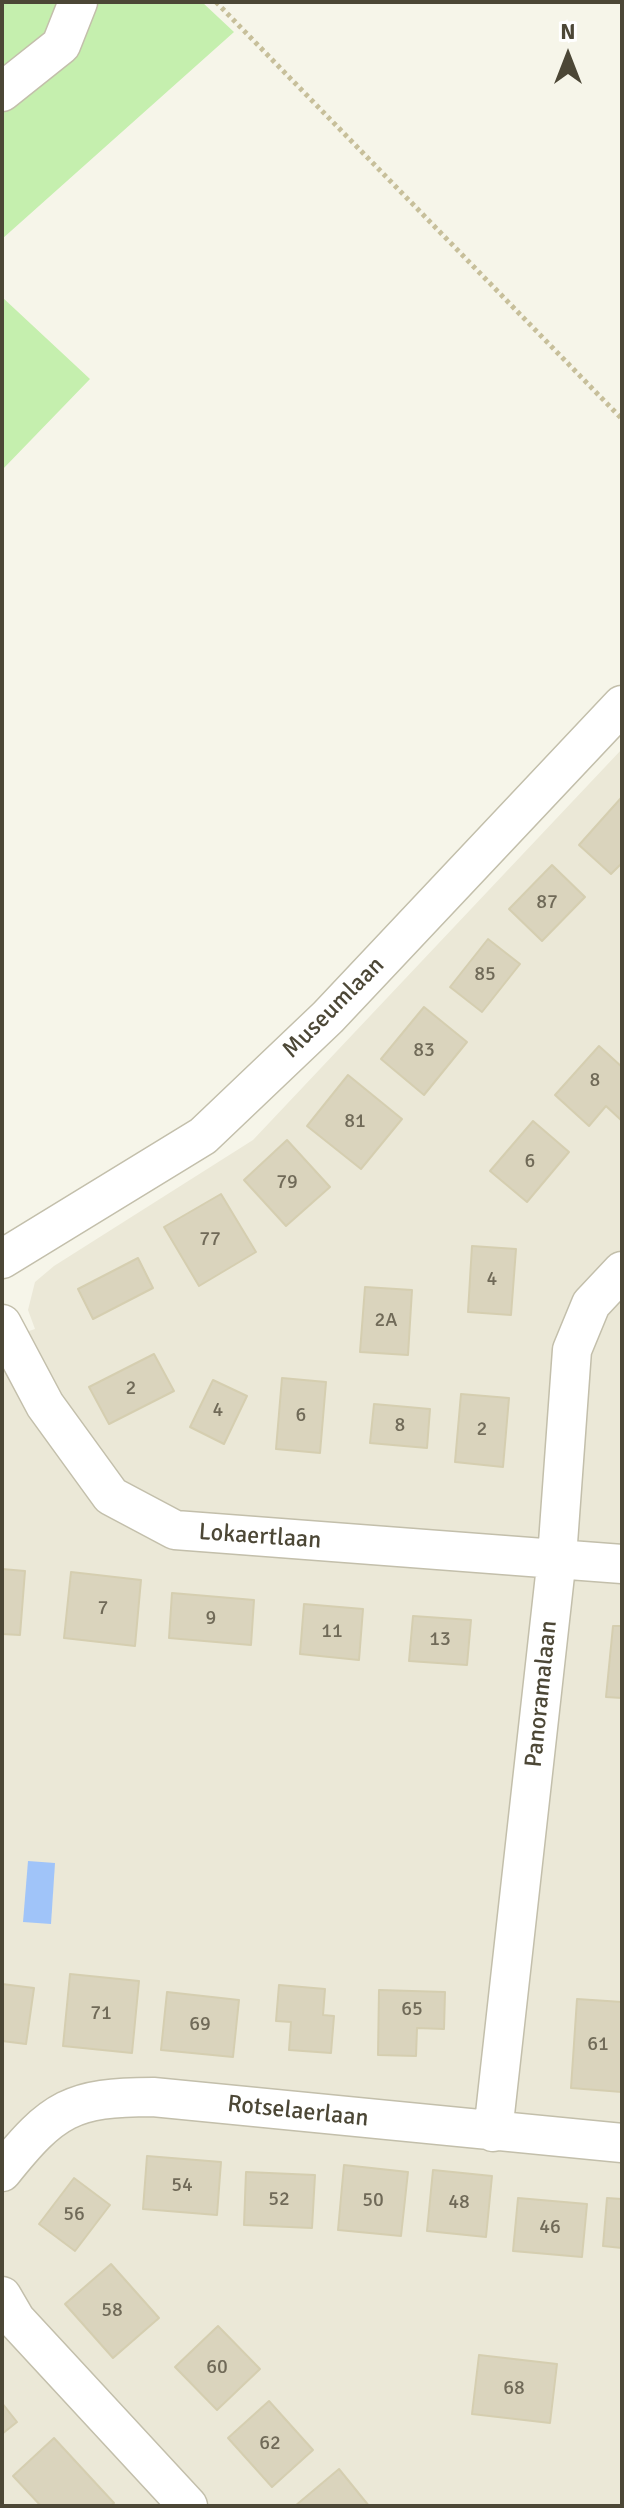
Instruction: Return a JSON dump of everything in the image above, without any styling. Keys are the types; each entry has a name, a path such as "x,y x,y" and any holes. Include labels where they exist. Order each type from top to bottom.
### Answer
{"street":[{"path":"2,92 61,45 78,2"},
{"name":"Museumlaan","path":"2,1259 203,1136 328,1017 622,705"},
{"name":"Panoramalaan","path":"493,2132 557,1557 572,1350 591,1304 622,1271"},
{"name":"Lokaertlaan","path":"2,1324 45,1405 111,1496 175,1530 622,1564"},
{"name":"Rotselaerlaan","path":"2,2172 28,2139 63,2109 101,2097 153,2097 622,2143"},
{"path":"2,2296 16,2320 188,2506"}],"path":[{"path":"216,2 622,419"}],"shaded area":[{"path":"622,749 622,2506 2,2506 2,1340 35,1329 28,1310 35,1282 54,1266 253,1140"}],"green space":[{"path":"2,2 202,2 234,32 2,239"},
{"path":"2,297 90,379 2,470"}],"water":[{"path":"28,1861 55,1863 51,1924 23,1922"}],"building":[{"path":"621,798 622,863 611,874 579,845"},
{"path":"552,865 585,897 542,941 509,909"},
{"path":"488,939 520,964 482,1012 450,987"},
{"path":"424,1007 467,1042 424,1095 381,1059"},
{"path":"599,1046 622,1067 622,1121 606,1106 589,1126 555,1095"},
{"path":"348,1075 402,1119 361,1169 307,1126"},
{"path":"533,1121 569,1152 527,1202 490,1171"},
{"path":"287,1140 330,1187 286,1226 244,1180"},
{"path":"221,1194 256,1252 199,1286 164,1227"},
{"path":"472,1246 516,1249 511,1315 468,1312"},
{"path":"138,1258 153,1288 93,1319 78,1289"},
{"path":"365,1287 412,1290 408,1355 360,1352"},
{"path":"154,1354 174,1391 109,1424 89,1387"},
{"path":"282,1378 326,1382 320,1453 276,1449"},
{"path":"213,1380 247,1396 224,1444 190,1427"},
{"path":"461,1394 509,1398 503,1467 455,1462"},
{"path":"374,1404 430,1409 427,1448 370,1443"},
{"path":"2,1569 25,1571 20,1635 2,1634"},
{"path":"71,1572 141,1580 135,1646 64,1638"},
{"path":"172,1593 254,1600 251,1645 169,1638"},
{"path":"304,1604 363,1609 359,1660 300,1654"},
{"path":"413,1616 471,1620 467,1665 409,1661"},
{"path":"613,1626 622,1626 622,1698 606,1697"},
{"path":"70,1974 139,1981 132,2053 63,2046"},
{"path":"2,1984 34,1988 26,2044 2,2041"},
{"path":"279,1985 325,1989 323,2015 334,2016 331,2053 289,2050 291,2022 276,2021"},
{"path":"379,1990 445,1992 444,2029 417,2028 416,2056 378,2055"},
{"path":"167,1992 239,2000 233,2057 161,2050"},
{"path":"577,1999 622,2002 622,2092 571,2088"},
{"path":"147,2156 221,2162 217,2215 143,2209"},
{"path":"344,2165 408,2172 401,2236 338,2230"},
{"path":"433,2170 492,2176 486,2237 427,2231"},
{"path":"246,2172 315,2175 312,2228 244,2225"},
{"path":"74,2178 110,2205 75,2251 39,2224"},
{"path":"518,2198 587,2204 582,2257 513,2251"},
{"path":"607,2198 622,2199 622,2248 603,2246"},
{"path":"111,2264 159,2318 113,2358 65,2304"},
{"path":"218,2326 260,2369 217,2410 175,2367"},
{"path":"479,2355 557,2364 550,2423 472,2414"},
{"path":"269,2401 313,2450 272,2487 228,2438"},
{"path":"2,2403 17,2422 2,2434"},
{"path":"54,2438 114,2503 110,2506 41,2506 13,2476"},
{"path":"339,2469 369,2506 295,2506"}]}
